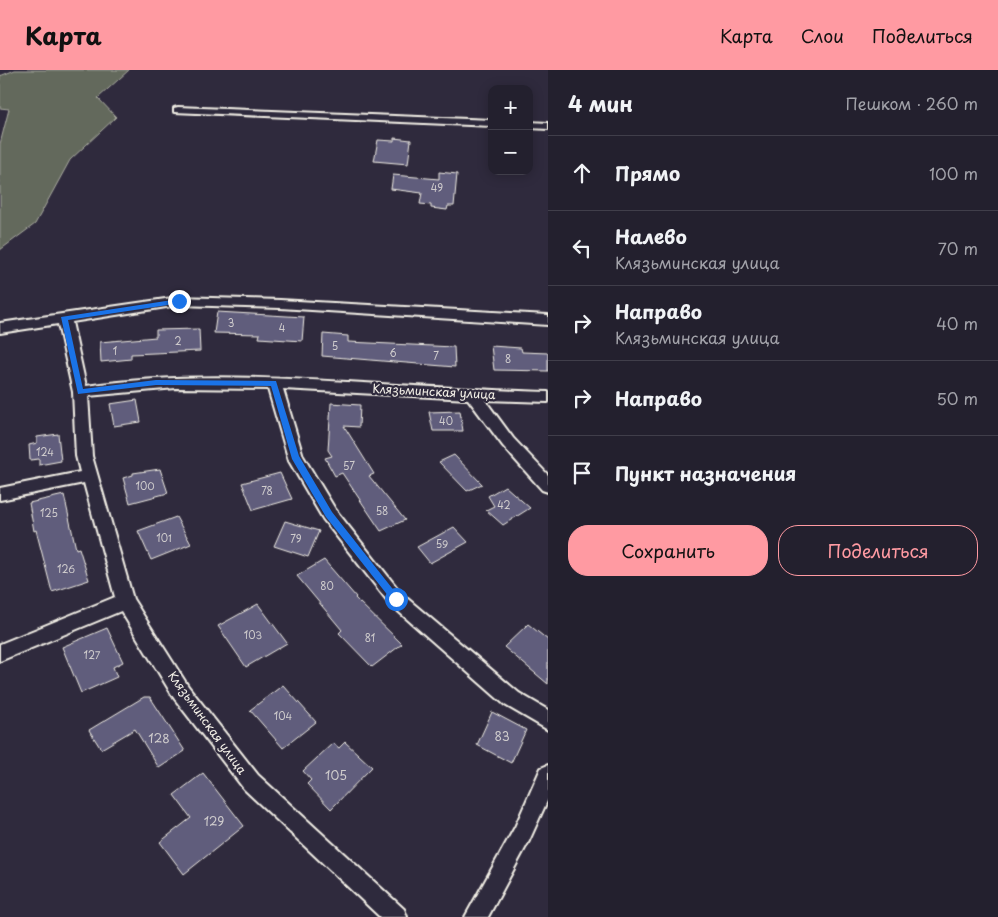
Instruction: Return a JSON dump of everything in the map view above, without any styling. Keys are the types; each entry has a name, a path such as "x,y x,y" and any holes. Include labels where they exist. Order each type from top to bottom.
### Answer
{"street":[{"path":"178,110 488,123"},
{"path":"533,125 548,126"},
{"path":"0,328 179,301 280,304 548,320"},
{"name":"Клязьминская улица","path":"64,318 80,392 84,456 125,601 181,692 251,782 396,917"},
{"name":"Клязьминская улица","path":"80,392 156,382 274,383 548,397"},
{"path":"274,383 295,456 329,514 396,599 512,699 548,721"},
{"path":"472,394 508,442 548,486"},
{"path":"0,494 90,476"},
{"path":"0,653 125,601"},
{"path":"476,917 522,834 548,776"}],"green space":[{"path":"15,70 129,70 98,98 116,117 70,160 35,224 0,250 0,144 9,109 0,108 0,76"}],"building":[{"path":"394,138 411,140 408,164 374,161 378,140 394,141"},
{"path":"439,172 457,174 454,206 448,206 447,210 431,208 431,205 420,204 422,193 391,189 393,175 439,179"},
{"path":"217,312 304,317 302,341 259,338 260,334 214,333"},
{"path":"199,329 200,351 131,354 131,359 101,362 100,342 156,337 156,330"},
{"path":"323,334 348,336 348,342 454,347 455,367 322,356"},
{"path":"491,346 521,348 522,352 548,353 548,371 494,370"},
{"path":"137,400 141,422 114,426 110,404"},
{"path":"331,403 360,405 359,427 344,426 374,474 369,476 405,520 381,531 342,473 335,476 325,458 332,456 328,450"},
{"path":"460,411 463,431 433,431 429,412"},
{"path":"58,434 61,461 39,465 39,459 30,460 29,445 37,443 37,437"},
{"path":"454,455 482,484 467,491 439,462"},
{"path":"160,469 168,493 130,503 123,478 133,475 133,473"},
{"path":"280,473 292,499 253,510 242,483"},
{"path":"505,486 530,508 503,525 486,510 494,506 488,496"},
{"path":"64,495 76,549 79,548 89,580 52,592 36,530 34,531 29,503"},
{"path":"176,517 191,544 151,560 138,531"},
{"path":"285,521 319,531 308,557 274,546"},
{"path":"454,527 468,542 430,563 417,547"},
{"path":"324,560 355,598 402,644 372,667 339,633 342,630 297,576"},
{"path":"258,604 287,643 246,667 218,626"},
{"path":"528,624 548,640 548,684 504,647"},
{"path":"107,628 123,662 113,667 117,677 81,693 62,647"},
{"path":"283,685 316,722 283,748 250,710"},
{"path":"144,697 150,697 185,751 159,768 135,729 101,749 89,730"},
{"path":"492,712 526,730 511,763 477,745"},
{"path":"345,742 372,767 331,809 307,784 311,780 303,771 333,743 339,748"},
{"path":"203,773 244,826 184,874 160,842 191,818 174,795"}],"route":[{"path":"179,301 64,318 80,392 156,382 274,383 295,456 329,514 396,599"}]}
